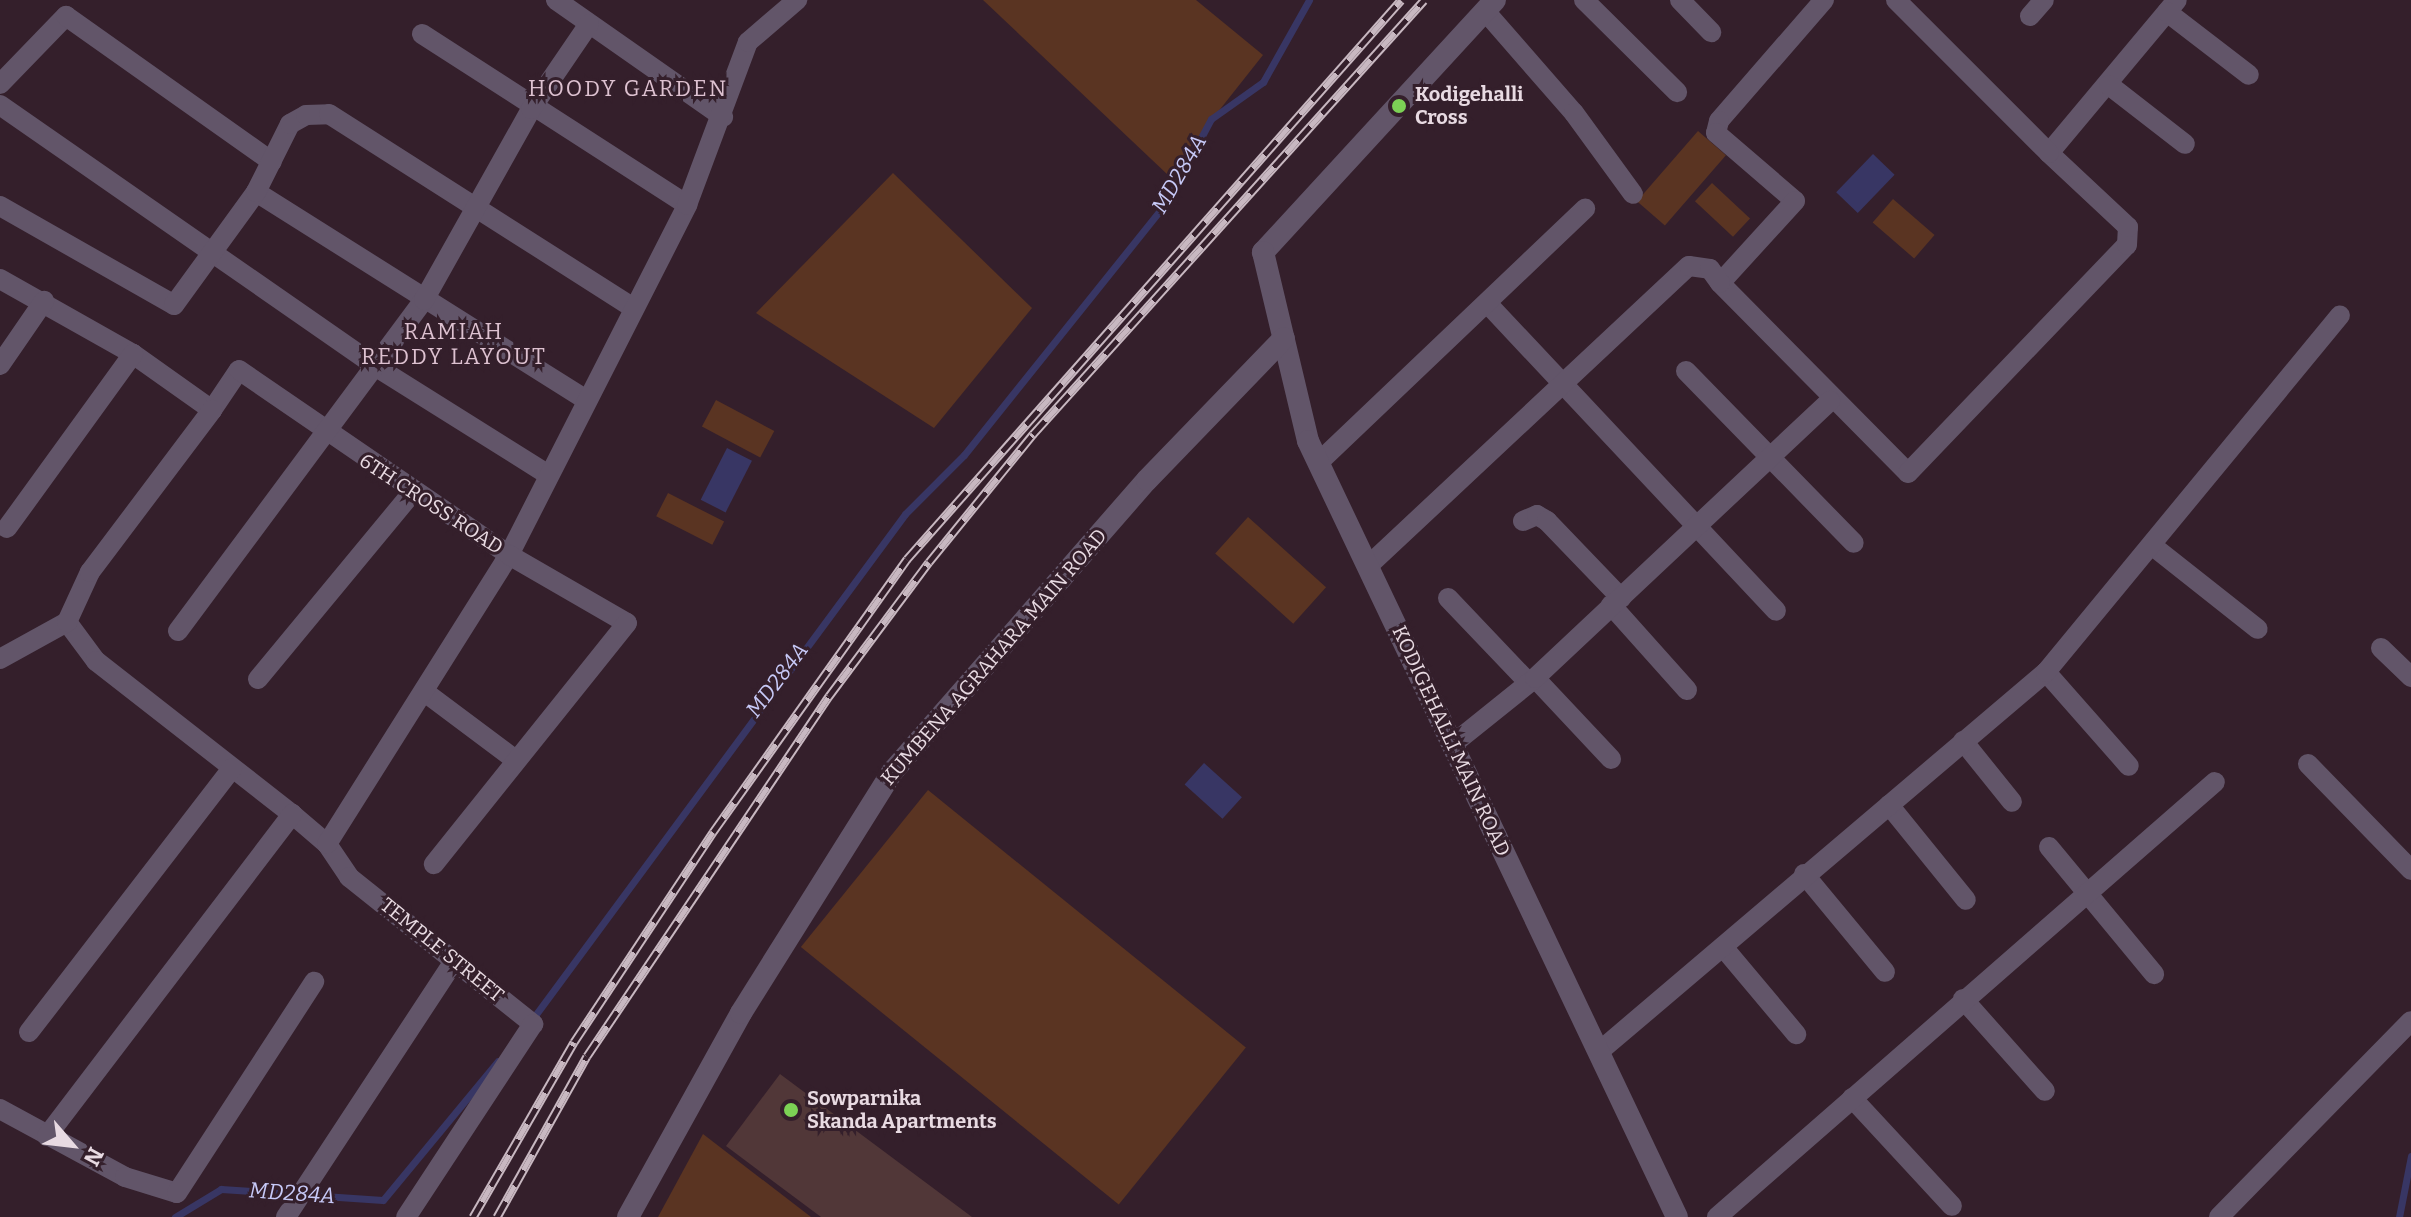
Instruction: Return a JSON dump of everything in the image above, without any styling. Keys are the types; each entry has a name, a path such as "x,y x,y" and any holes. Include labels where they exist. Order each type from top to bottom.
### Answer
{"street":[{"path":"556,0 723,117"},
{"name":"6TH CROSS ROAD","path":"212,410 239,370 327,436 509,555 547,474 687,205 723,117 748,42 797,0"},
{"path":"1584,0 1677,92"},
{"path":"1680,0 1711,32"},
{"path":"1720,283 1795,201 1716,133 1719,121 1824,0"},
{"path":"1368,566 1566,387 1689,266 1710,269 1830,401 1908,473 2127,245 2128,227 1896,0"},
{"path":"2030,16 2044,0"},
{"path":"1490,6 1633,194"},
{"name":"KODIGEHALLI MAIN ROAD","path":"1490,6 1263,252 1318,463 1601,1050 1677,1217"},
{"path":"2049,153 2172,6 2249,75"},
{"path":"0,84 66,16 272,162"},
{"path":"178,631 378,368 424,300 531,109 589,24"},
{"path":"422,34 531,109 687,205"},
{"path":"2109,85 2185,144"},
{"path":"0,105 378,368 547,474"},
{"path":"0,206 167,304 181,301 256,192 290,124 306,115 329,114 633,308"},
{"path":"256,192 586,400"},
{"path":"1318,463 1585,209"},
{"path":"0,279 44,301 133,354 212,410 90,572 67,622 0,659"},
{"path":"0,365 44,301"},
{"path":"1487,303 1776,611"},
{"path":"1601,1050 1804,874 2046,672 2154,547 2340,315"},
{"name":"KUMBENA AGRAHARA MAIN ROAD","path":"628,1217 741,1013 893,771 1147,480 1284,338"},
{"path":"7,528 133,354"},
{"path":"1686,371 1854,543"},
{"path":"1453,744 1532,681 1830,401"},
{"path":"258,679 412,493"},
{"path":"1523,521 1537,515 1547,521 1687,690"},
{"path":"2154,547 2258,629"},
{"path":"327,844 426,693 509,555 627,623 513,758 434,864"},
{"path":"1448,598 1611,759"},
{"name":"TEMPLE STREET","path":"67,622 96,661 292,814 327,844 349,877 533,1024 406,1217"},
{"path":"2381,648 2411,677"},
{"path":"2046,672 2129,766"},
{"path":"426,693 513,758"},
{"path":"1963,741 2012,802"},
{"path":"2308,764 2411,870"},
{"path":"29,1032 232,768"},
{"path":"1730,1213 1963,999 2215,782"},
{"path":"1889,805 1966,900"},
{"path":"47,1136 292,814"},
{"path":"2049,847 2154,974"},
{"path":"1804,874 1885,972"},
{"path":"1723,947 1796,1034"},
{"path":"286,1217 454,961"},
{"path":"0,1109 125,1177 177,1193 314,982"},
{"path":"1963,999 2045,1091"},
{"path":"2219,1217 2411,1021"},
{"path":"1852,1098 1952,1206"}],"shaded area":[{"path":"983,0 1196,0 1263,55 1168,175"},
{"path":"1698,131 1726,155 1665,225 1637,201"},
{"path":"1873,154 1895,175 1858,213 1836,192"},
{"path":"893,173 1032,308 934,428 756,313"},
{"path":"1712,183 1750,218 1733,237 1695,201"},
{"path":"1893,199 1935,235 1914,258 1873,222"},
{"path":"716,400 774,431 760,457 702,426"},
{"path":"727,448 752,461 726,512 701,500"},
{"path":"668,493 724,522 712,545 656,516"},
{"path":"1248,517 1326,587 1293,624 1215,553"},
{"path":"1204,763 1242,797 1222,819 1185,785"},
{"path":"928,790 1246,1047 1119,1204 801,947"},
{"path":"703,1134 811,1217 658,1217"}],"building":[{"name":"Sowparnika Skanda Apartments","path":"780,1074 972,1217 821,1217 726,1146"}],"waterway":[{"name":"MD284A","path":"531,1021 905,514 964,455 1167,202 1211,119 1263,82 1309,0"},
{"name":"MD284A","path":"175,1217 221,1189 383,1200 498,1061"},
{"path":"2399,1217 2411,1156"}],"railway":[{"path":"473,1217 574,1042 713,832 907,559 1401,0"},
{"path":"497,1217 587,1056 829,696 929,562 1033,434 1424,0"}],"place":[{"name":"Kodigehalli Cross","path":"1399,106"},
{"name":"Sowparnika Skanda Apartments","path":"791,1110"}],"district":[{"name":"HOODY GARDEN","path":"628,89"},
{"name":"RAMIAH REDDY LAYOUT","path":"454,344"}]}
